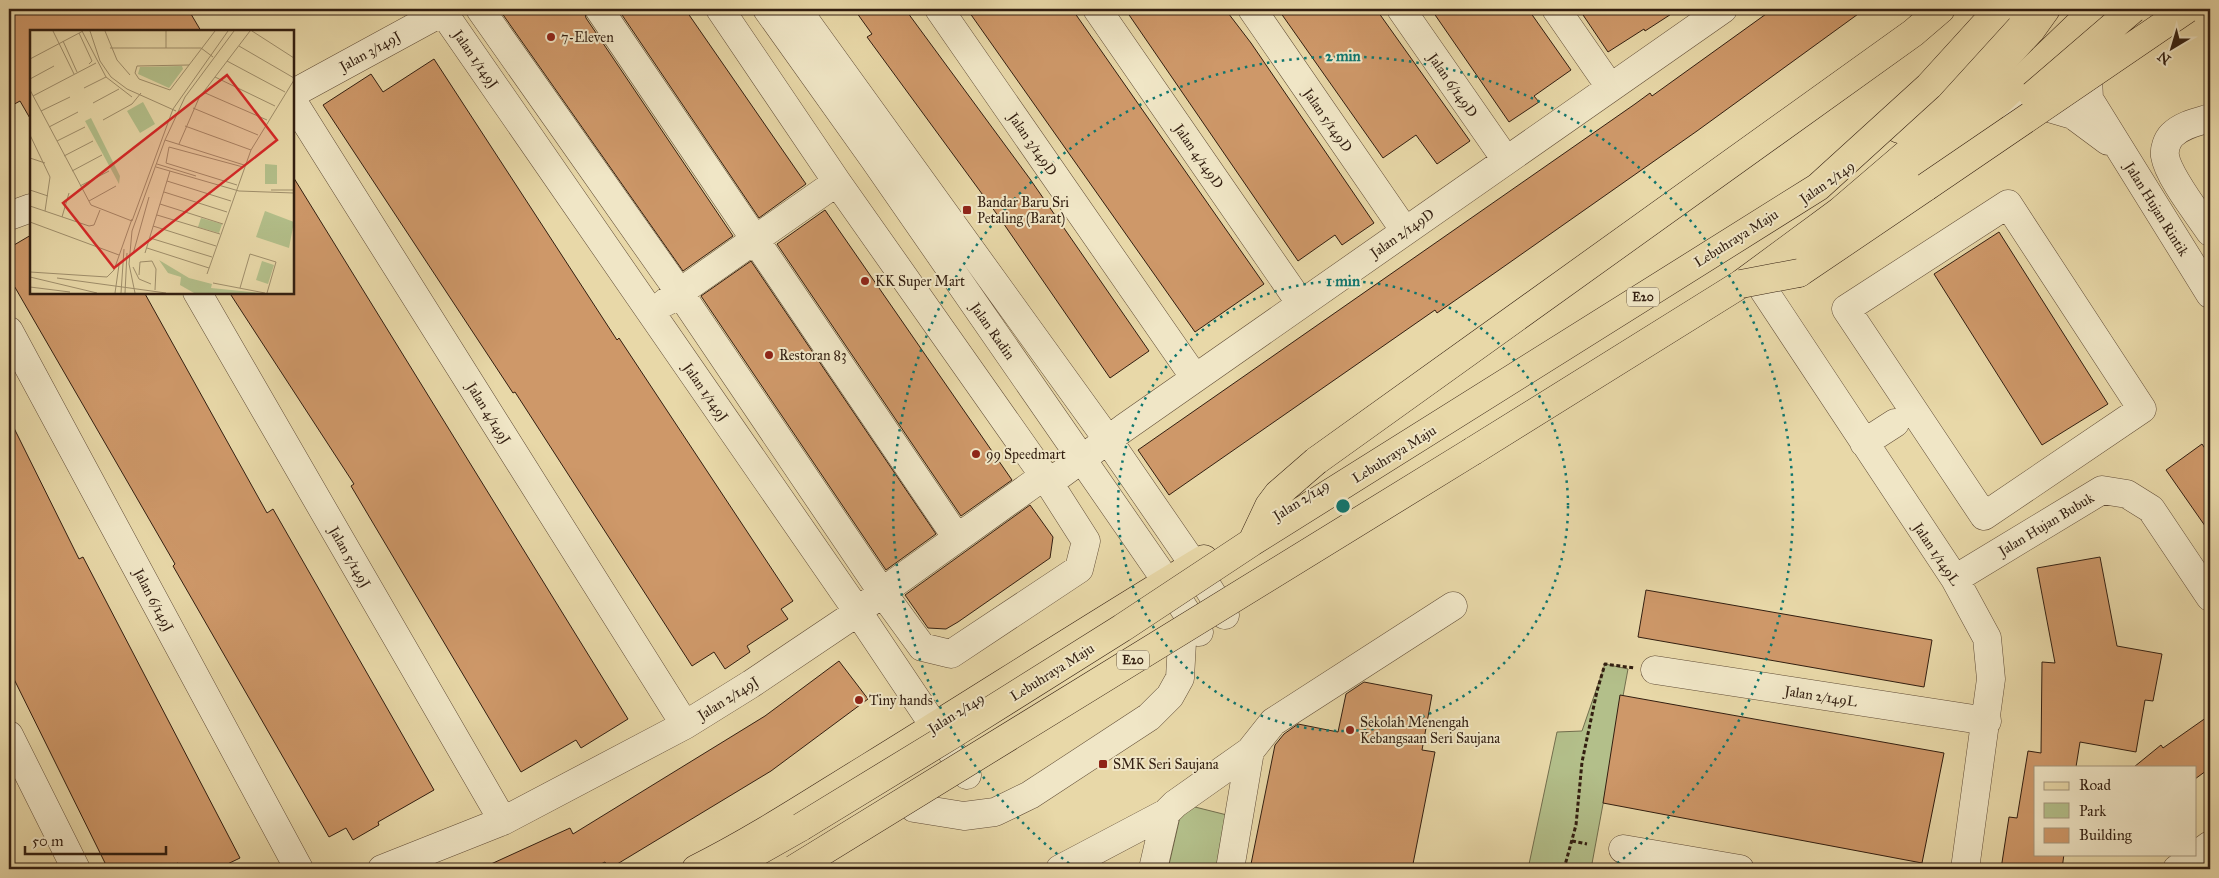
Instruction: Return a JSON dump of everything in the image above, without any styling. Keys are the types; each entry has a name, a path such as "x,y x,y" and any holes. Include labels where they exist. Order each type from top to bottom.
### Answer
{"main road":[{"path":"1252,542 1269,506 1278,494 1316,461 1905,39 1941,9"},
{"name":"Lebuhraya Maju","path":"726,869 801,827 950,736 1122,628 1252,542 1818,187 1929,86 1999,9"},
{"name":"Jalan 2/149","path":"696,869 741,846 1517,366 1715,256 1782,213 1866,155 1955,84 2037,9"},
{"name":"E20","path":"794,869 1748,281 1840,211 1952,115 2031,30 2046,9"},
{"path":"810,869 914,808 1512,436 1748,281 1834,229 1947,151 2095,9"},
{"path":"1926,187 2133,9"},
{"path":"1748,281 1799,272 2187,9"}],"street":[{"path":"480,9 680,292 882,592 922,646 952,654 1079,569 1086,541 1046,480 837,182 720,9"},
{"path":"598,9 957,538"},
{"name":"Jalan Radin","path":"767,9 874,159 1166,582 1190,636"},
{"path":"797,9 1108,440 1194,565 1225,615"},
{"name":"Jalan 3/149D","path":"939,9 1195,378"},
{"name":"Jalan 4/149D","path":"1097,9 1301,304"},
{"name":"Jalan 5/149D","path":"1252,9 1405,231"},
{"name":"Jalan 6/149D","path":"1401,9 1506,160"},
{"path":"1556,9 1610,88"},
{"name":"Jalan Hujan Rintik","path":"2101,9 2088,37 2089,99 2210,294"},
{"name":"Jalan 3/149J","path":"294,93 445,10"},
{"name":"Jalan 1/149J","path":"445,10 858,612 967,775"},
{"name":"Jalan 2/149D","path":"1046,480 1081,459 1610,88 1714,11"},
{"name":"Jalan 4/149J","path":"294,103 685,725"},
{"name":"Jalan Hujan Rintik","path":"1997,104 2039,105 2073,115 2120,149"},
{"path":"2209,226 2168,168 2164,155 2170,136 2185,126 2210,118"},
{"path":"652,313 837,182"},
{"path":"2008,204 2142,409 1984,516 1846,309 2008,204"},
{"path":"9,216 30,208"},
{"name":"Jalan 1/149L","path":"1748,281 1864,443 1955,579 1987,638 1991,679 1987,721 1965,869"},
{"name":"Jalan 5/149J","path":"198,294 503,821"},
{"name":"Jalan 6/149J","path":"9,331 299,869"},
{"path":"1864,443 1894,423"},
{"name":"Jalan 2/149J","path":"382,869 503,821 685,725 751,684 858,612 882,592 957,538 1046,480"},
{"name":"Jalan Hujan Bubuk","path":"1955,579 2102,490 2127,494 2151,509 2210,597"},
{"path":"1060,869 1166,813 1175,804 1250,751 1273,722 1453,606"},
{"path":"914,808 964,816 995,812 1030,796 1149,717 1170,696 1180,678 1190,636"},
{"name":"Jalan 2/149L","path":"1655,670 1987,721"},
{"path":"9,735 76,869"},
{"path":"1230,869 1250,751"},
{"path":"1154,869 1166,813"},
{"path":"2196,855 2210,845"},
{"path":"1623,849 1740,869"},
{"path":"2177,869 2195,856"}],"path":[{"path":"1564,869 1576,825 1582,762 1597,691 1605,664 1655,670"},
{"path":"1572,841 1587,844"}],"green space":[{"path":"1605,664 1628,669 1591,869 1528,869 1557,732 1582,731"},
{"path":"1183,804 1231,816 1219,869 1168,869"}],"building":[{"path":"9,9 188,9 200,30 30,30 30,118 20,101 9,107"},
{"path":"499,9 584,9 586,18 733,236 683,271"},
{"path":"618,9 685,9 806,184 759,218"},
{"path":"854,9 905,9 1030,179 1149,351 1110,378 999,217 867,37 872,34"},
{"path":"967,9 1072,9 1264,284 1195,332"},
{"path":"1125,9 1225,9 1251,43 1374,223 1342,245 1335,235 1298,261"},
{"path":"1278,9 1376,9 1470,141 1437,164 1416,135 1383,158"},
{"path":"1431,9 1528,9 1571,70 1534,96 1539,102 1509,122"},
{"path":"1579,9 1679,9 1608,52"},
{"path":"1773,9 1865,9 1697,131 1499,270 1437,313 1435,310 1169,495 1138,450 1650,93 1652,96"},
{"path":"434,59 617,340 619,338 793,601 781,609 788,619 747,646 750,652 725,669 714,652 692,666 515,392 513,393 323,105 371,74 383,92"},
{"path":"294,178 628,719 581,748 576,740 521,772 351,486 354,484 230,294 294,294"},
{"path":"825,210 1012,480 961,516 777,244"},
{"path":"1999,232 2108,404 2042,445 1934,274"},
{"path":"30,236 30,294 145,294 267,513 273,509 434,790 378,822 379,825 353,840 346,828 329,837 173,566 175,564 9,277 9,248"},
{"path":"751,261 936,534 886,570 701,296"},
{"path":"9,418 79,559 83,557 240,858 217,869 182,869 178,863 166,869 108,869 9,669"},
{"path":"2202,444 2210,456 2210,533 2166,470"},
{"path":"1030,505 1053,537 1050,558 946,629 928,628 905,595"},
{"path":"2100,557 2117,646 2162,654 2153,701 2145,700 2136,752 2080,742 2076,766 2034,766 2034,856 2064,856 2062,869 2001,869 2009,817 2017,818 2028,751 2041,753 2042,662 2055,663 2037,568"},
{"path":"1646,590 1932,640 1924,687 1638,637"},
{"path":"839,661 868,699 771,771 609,869 605,862 591,869 480,869 570,828 573,834 765,716"},
{"path":"1364,682 1432,695 1422,750 1435,752 1412,869 1250,869 1275,745 1284,734 1298,724 1338,732 1346,694"},
{"path":"1620,695 1944,753 1922,863 1603,803"},
{"path":"2210,715 2210,768 2196,778 2196,766 2135,766 2161,745 2163,748"}],"place":[{"name":"7-Eleven","path":"551,37"},
{"name":"Bandar Baru Sri Petaling (Barat)","path":"967,210"},
{"name":"KK Super Mart","path":"865,281"},
{"name":"Restoran 83","path":"769,355"},
{"name":"99 Speedmart","path":"976,454"},
{"name":"Tiny hands","path":"859,700"},
{"name":"Sekolah Menengah Kebangsaan Seri Saujana","path":"1350,730"},
{"name":"SMK Seri Saujana","path":"1103,764"}]}
